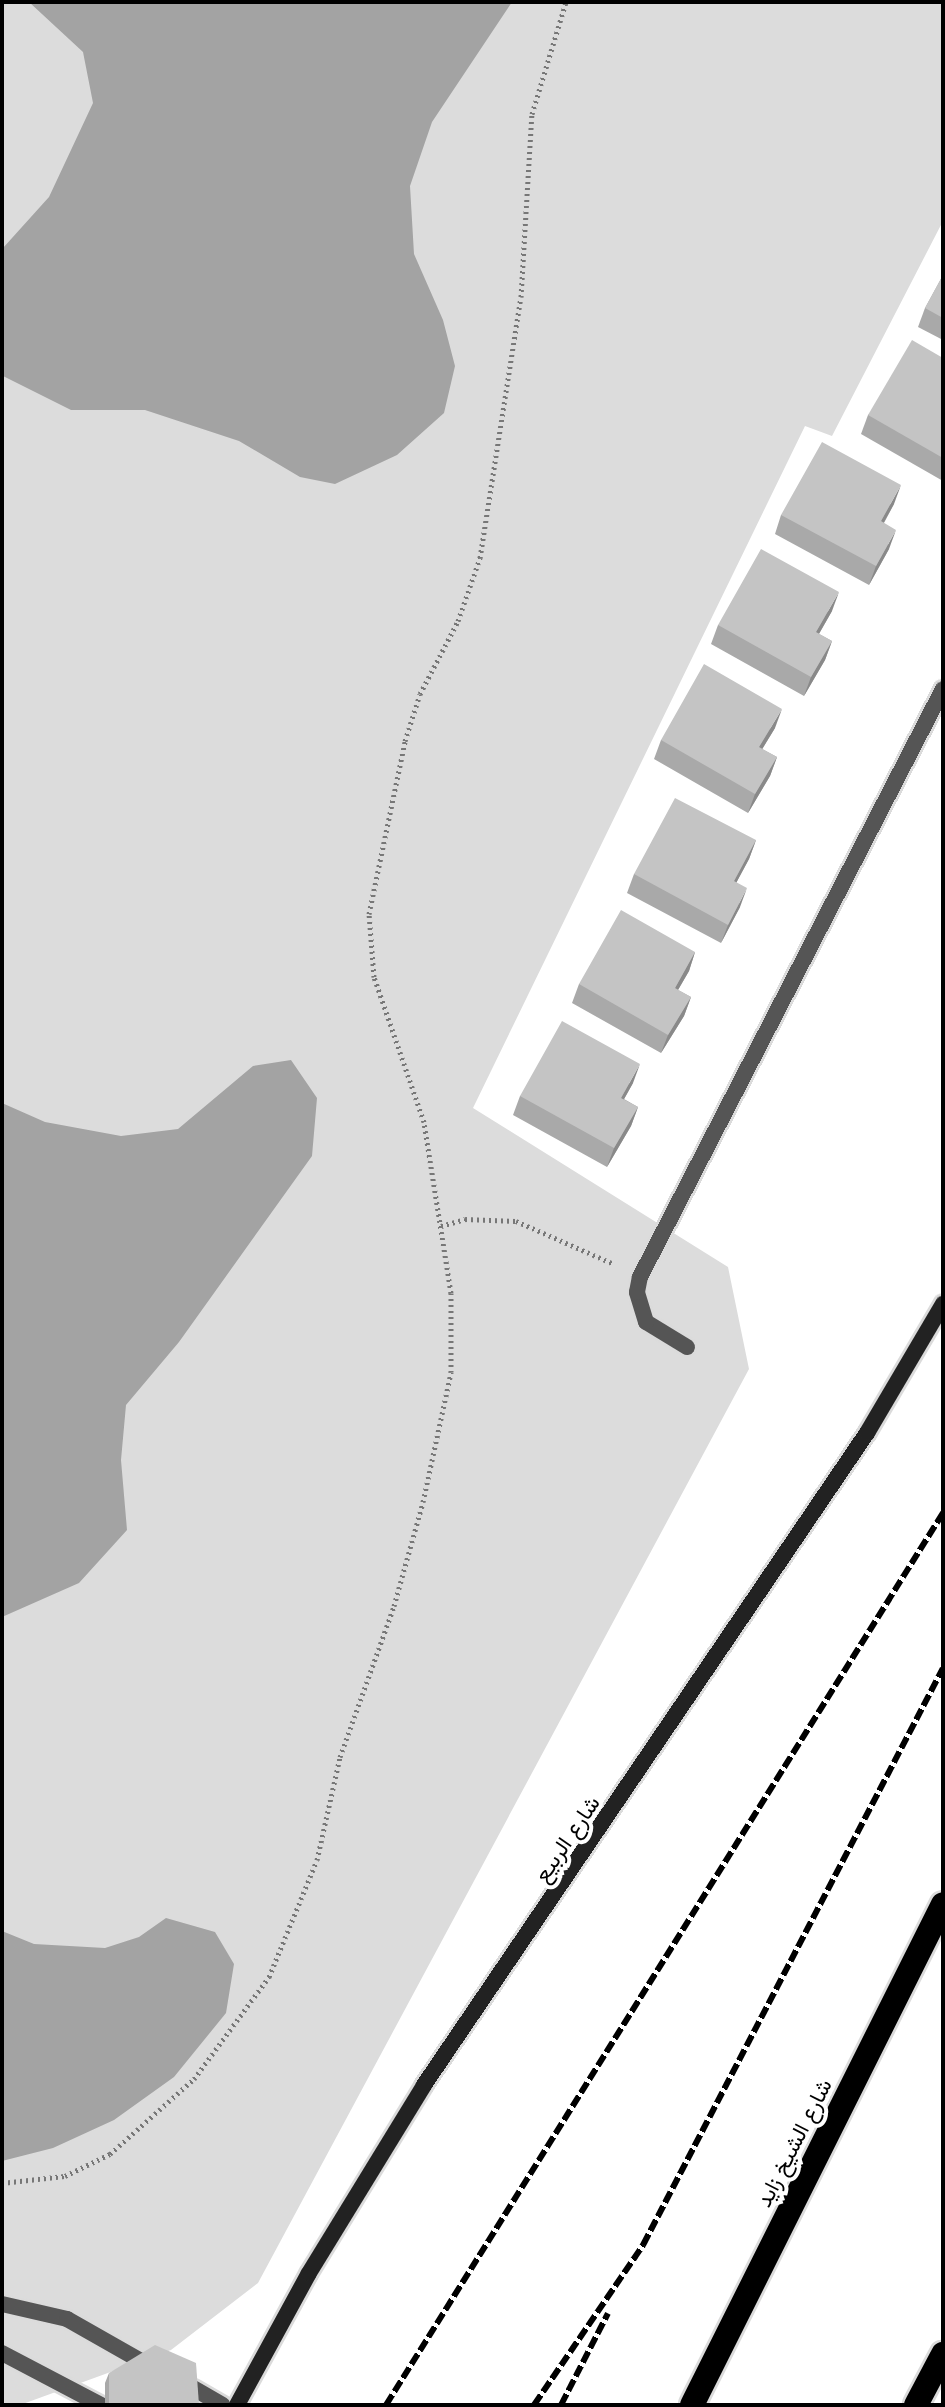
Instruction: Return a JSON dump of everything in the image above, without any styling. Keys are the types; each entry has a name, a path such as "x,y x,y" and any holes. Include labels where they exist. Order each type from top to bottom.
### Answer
{"highway":[{"name":"شارع الشيخ زايد","path":"692,2405 943,1904"},
{"path":"916,2405 943,2354"}],"main road":[{"name":"شارع الربيع","path":"237,2405 309,2273 424,2085 867,1433 943,1304"}],"street":[{"path":"687,1347 646,1322 637,1292 640,1277 943,689"},
{"path":"2,2304 67,2319 141,2361"},
{"path":"2,2353 101,2405"},
{"path":"193,2388 222,2405"}],"path":[{"path":"2,2183 65,2176 110,2154 149,2123 234,2030 269,1977 296,1920 317,1860 340,1757 409,1554 443,1410 453,1333 441,1226 414,1083 374,977 369,914 409,729 480,558 521,297 532,114 566,2"},
{"path":"441,1226 465,1219 516,1221 640,1277"}],"shaded area":[{"path":"2,2 943,2 943,221 832,436 805,426 473,1108 728,1267 749,1369 258,2283 171,2350 20,2405 2,2405"},
{"path":"29,2 512,2 432,122 410,186 414,254 443,320 455,366 444,413 397,455 335,484 300,477 239,441 145,410 71,410 3,376 3,248 49,197 93,103 83,52"},
{"path":"291,1060 317,1098 312,1156 179,1342 126,1405 121,1460 127,1530 79,1583 2,1617 2,1103 45,1122 121,1136 178,1129 253,1066"},
{"path":"166,1918 215,1932 234,1964 226,2013 174,2077 114,2120 53,2148 2,2161 2,1931 34,1944 105,1948 139,1937"}],"building":[{"path":"943,275 943,318 925,308"},
{"path":"912,340 943,358 943,458 868,415"},
{"path":"822,442 901,485 881,521 896,530 876,566 781,515"},
{"path":"761,549 839,592 816,632 832,641 811,677 718,625"},
{"path":"704,664 782,709 759,747 777,757 755,794 661,740"},
{"path":"675,798 756,840 734,881 747,888 728,925 634,874"},
{"path":"621,910 695,952 675,988 691,997 668,1035 579,984"},
{"path":"562,1021 640,1064 621,1098 638,1107 614,1148 520,1096"},
{"path":"155,2345 196,2363 199,2405 109,2405 109,2373"}],"railway":[{"path":"386,2405 943,1513"},
{"path":"534,2405 643,2245 943,1668"},
{"path":"561,2405 608,2313"}]}
